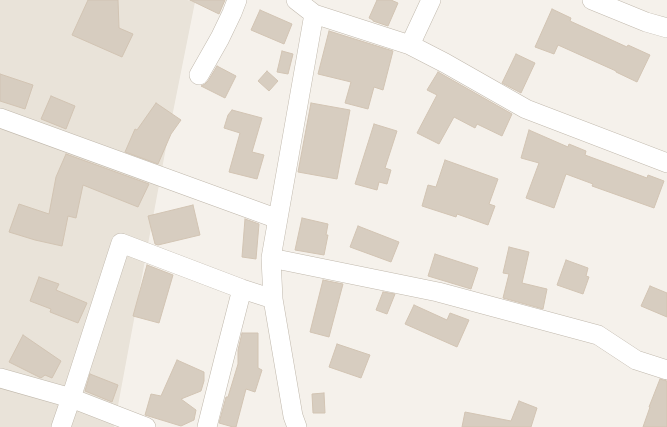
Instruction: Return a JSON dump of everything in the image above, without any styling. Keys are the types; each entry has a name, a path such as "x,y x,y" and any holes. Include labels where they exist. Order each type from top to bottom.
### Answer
{"street":[{"path":"199,75 226,25 237,0"},
{"path":"296,0 314,14 410,45 526,109 667,163"},
{"path":"410,45 431,0"},
{"path":"592,0 646,22 667,28"},
{"path":"297,427 293,416 273,298 272,258 314,14"},
{"path":"0,118 278,219"},
{"path":"60,427 72,398 121,243 273,298"},
{"path":"272,258 438,292 598,334 636,360 667,370"},
{"path":"207,427 242,288"},
{"path":"0,378 72,398 146,427"}],"shaded area":[{"path":"0,0 187,0 195,2 167,142 114,427 0,427"}],"building":[{"path":"88,0 118,0 119,28 133,34 122,57 72,35"},
{"path":"190,0 225,0 219,14"},
{"path":"377,0 391,0 398,3 388,26 373,21 369,18"},
{"path":"552,9 571,18 570,21 627,47 628,45 650,55 637,82 558,45 554,54 535,47"},
{"path":"260,10 292,24 284,44 251,30"},
{"path":"329,31 393,51 383,90 374,87 368,109 345,103 351,82 318,74"},
{"path":"282,51 293,54 288,74 277,72"},
{"path":"516,54 535,63 521,93 502,83"},
{"path":"217,66 236,76 225,98 201,86 208,81"},
{"path":"267,71 278,81 269,91 258,81"},
{"path":"438,72 512,114 502,136 477,124 475,128 454,117 439,144 417,133 437,95 427,90"},
{"path":"0,74 33,85 25,109 0,101"},
{"path":"51,96 75,106 66,129 41,119"},
{"path":"156,103 181,120 171,134 158,164 125,152 135,129 137,130"},
{"path":"311,103 350,110 337,179 298,172"},
{"path":"232,110 262,118 252,152 264,155 257,179 229,172 240,133 224,128 228,115"},
{"path":"374,124 397,131 385,168 391,170 387,184 379,182 377,190 355,184"},
{"path":"529,130 568,147 569,144 586,151 585,155 647,178 648,175 664,181 654,208 592,186 593,184 566,174 554,208 526,198 539,163 521,158"},
{"path":"66,154 149,184 138,207 83,185 76,218 68,216 62,246 9,232 19,204 49,214 56,177"},
{"path":"445,160 498,179 489,204 495,206 488,225 457,214 456,217 422,206 428,185 436,187"},
{"path":"193,205 200,235 158,245 155,244 148,216"},
{"path":"302,218 328,224 326,235 328,235 324,255 295,250"},
{"path":"245,219 259,224 256,259 242,257"},
{"path":"358,226 399,242 391,262 350,247"},
{"path":"509,247 529,252 522,283 547,289 543,309 503,298 509,274 503,273"},
{"path":"435,254 478,268 471,289 428,276"},
{"path":"566,260 588,268 586,276 589,277 583,294 557,285"},
{"path":"147,265 173,275 159,323 133,316"},
{"path":"39,277 59,284 56,290 87,303 78,323 50,312 51,309 30,301"},
{"path":"323,280 343,284 329,337 310,332"},
{"path":"650,286 667,293 667,317 641,306"},
{"path":"383,292 395,294 387,314 376,310"},
{"path":"414,305 447,320 450,313 469,320 457,347 405,324"},
{"path":"242,333 258,333 258,368 262,370 255,392 246,389 236,427 233,427 219,423 226,397 228,397 238,364 238,350"},
{"path":"23,335 61,361 52,378 45,375 41,378 9,362"},
{"path":"337,344 370,355 361,378 329,367"},
{"path":"177,360 204,372 204,381 201,391 181,399 196,410 194,420 181,426 145,415 151,394 161,396"},
{"path":"90,374 118,385 112,402 85,391"},
{"path":"660,379 667,381 667,427 643,427 649,407"},
{"path":"324,393 325,413 313,413 312,394"},
{"path":"519,401 537,408 531,427 462,427 465,412 511,421"}]}
